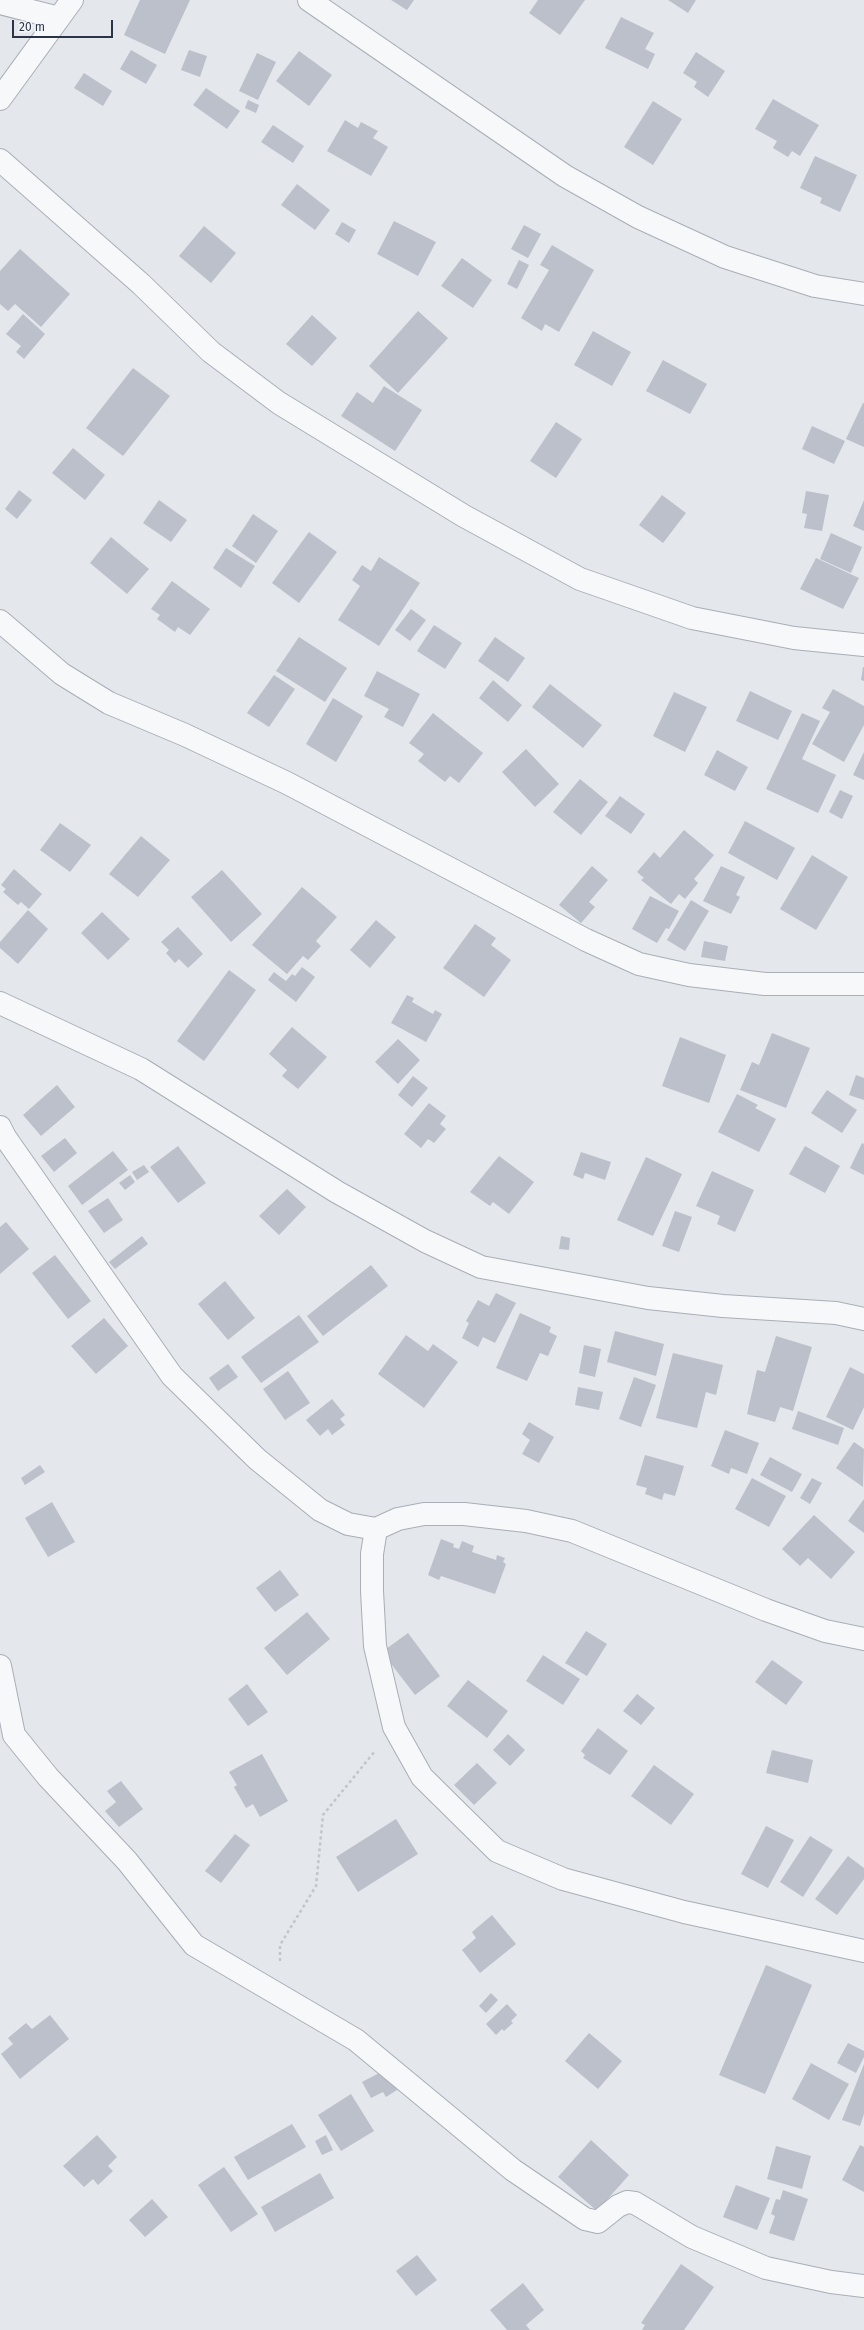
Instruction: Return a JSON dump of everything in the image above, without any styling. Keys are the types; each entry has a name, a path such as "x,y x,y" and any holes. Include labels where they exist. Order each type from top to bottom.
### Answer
{"street":[{"path":"0,99 72,0"},
{"path":"309,0 565,176 638,217 725,257 815,286 864,294"},
{"path":"0,3 59,18"},
{"path":"0,160 141,284 211,352 279,403 464,516 580,579 692,618 794,638 864,645"},
{"path":"0,621 62,674 109,703 185,735 287,783 586,940 639,964 689,976 765,984 864,984"},
{"path":"0,1003 140,1069 337,1192 425,1241 481,1267 648,1298 723,1306 836,1313 864,1319"},
{"path":"0,1127 64,1222 172,1376 257,1459 320,1510 348,1524 376,1529 398,1519 424,1514 464,1514 526,1521 572,1531 824,1631 864,1639"},
{"path":"376,1529 372,1554 372,1591 375,1646 394,1727 422,1777 497,1851 563,1879 684,1912 864,1951"},
{"path":"0,1666 14,1735 48,1777 127,1862 194,1945 282,1998 356,2040 513,2170 585,2219 598,2222 618,2206 627,2202 635,2203 692,2237 766,2268 831,2282 864,2286"}],"path":[{"path":"282,1998 280,1945 316,1886 323,1815 394,1727"}],"building":[{"path":"140,0 190,0 165,54 124,35"},
{"path":"391,0 414,0 407,10"},
{"path":"538,0 585,0 560,35 529,13"},
{"path":"668,0 696,0 688,13"},
{"path":"621,17 654,33 645,49 655,54 648,69 605,48"},
{"path":"131,50 157,65 146,84 120,69"},
{"path":"189,50 207,56 200,77 181,70"},
{"path":"299,51 332,75 309,106 276,81"},
{"path":"696,52 725,71 708,97 694,87 697,82 683,73"},
{"path":"257,53 276,62 258,100 239,91"},
{"path":"84,73 112,91 103,106 74,88"},
{"path":"206,88 240,111 227,129 193,105"},
{"path":"773,99 819,125 800,156 792,151 788,157 773,148 777,141 755,129"},
{"path":"248,100 259,105 256,113 245,108"},
{"path":"653,101 682,119 653,165 624,147"},
{"path":"345,120 358,128 361,122 378,131 373,138 388,147 371,176 327,151"},
{"path":"273,125 304,146 293,163 261,142"},
{"path":"815,156 857,175 840,212 820,203 822,198 800,188"},
{"path":"297,184 330,210 315,230 281,205"},
{"path":"394,221 436,242 418,276 377,254"},
{"path":"342,222 356,230 349,243 335,234"},
{"path":"524,225 541,234 528,258 511,249"},
{"path":"204,226 236,253 211,283 179,256"},
{"path":"552,245 594,270 559,332 545,324 542,331 521,318 549,270 540,265"},
{"path":"20,249 70,294 41,327 15,304 8,311 0,304 0,271"},
{"path":"462,258 492,280 473,308 441,286"},
{"path":"519,260 529,265 517,289 507,284"},
{"path":"418,311 448,338 398,393 369,366"},
{"path":"23,314 45,334 24,359 16,352 21,346 6,334"},
{"path":"312,315 337,338 312,366 286,344"},
{"path":"593,331 631,352 612,386 574,365"},
{"path":"663,360 707,384 690,414 646,391"},
{"path":"133,368 170,396 123,456 86,428"},
{"path":"384,386 422,410 395,451 341,416 357,392 373,403"},
{"path":"864,403 864,447 846,439"},
{"path":"556,422 582,439 556,478 530,461"},
{"path":"812,426 845,441 834,464 802,449"},
{"path":"73,448 105,475 85,500 52,473"},
{"path":"19,490 32,500 17,519 5,509"},
{"path":"806,491 829,495 822,531 804,528 807,514 802,513"},
{"path":"662,495 686,513 663,543 639,525"},
{"path":"159,500 187,520 171,542 143,523"},
{"path":"864,500 864,531 853,526"},
{"path":"253,514 278,531 256,563 232,546"},
{"path":"309,532 337,552 299,603 272,583"},
{"path":"831,533 862,547 851,573 820,559"},
{"path":"111,537 149,569 127,594 90,563"},
{"path":"226,548 255,566 241,588 213,568"},
{"path":"379,557 420,583 379,646 338,620 360,586 352,580 362,565 371,571"},
{"path":"816,558 859,578 843,609 800,589"},
{"path":"172,581 210,609 190,635 178,627 175,632 157,619 160,615 151,609"},
{"path":"411,609 426,620 410,641 395,630"},
{"path":"434,625 462,643 445,669 417,651"},
{"path":"299,637 347,668 325,702 276,671"},
{"path":"495,637 525,658 508,682 478,661"},
{"path":"864,667 864,681 861,680"},
{"path":"377,671 420,694 403,727 384,717 389,709 364,696"},
{"path":"274,675 295,689 269,727 247,713"},
{"path":"493,680 522,705 508,722 479,698"},
{"path":"550,684 602,725 583,748 532,707"},
{"path":"833,689 864,706 864,725 844,762 812,744 830,712 822,708"},
{"path":"750,691 792,711 778,740 736,721"},
{"path":"674,692 707,707 685,752 653,736"},
{"path":"333,698 363,716 336,762 306,744"},
{"path":"433,713 483,753 459,783 450,776 445,782 418,761 424,754 409,743"},
{"path":"802,713 820,721 802,759 836,775 818,813 766,789"},
{"path":"526,749 559,784 535,807 502,772"},
{"path":"717,750 748,767 735,791 704,775"},
{"path":"864,752 864,780 853,775"},
{"path":"580,779 608,802 581,835 553,812"},
{"path":"840,790 853,796 842,819 829,812"},
{"path":"620,796 645,814 631,834 605,816"},
{"path":"745,821 795,848 777,880 728,853"},
{"path":"60,823 91,845 70,872 40,850"},
{"path":"684,830 714,855 694,879 698,883 685,899 679,894 671,904 641,880 644,878 637,872 654,852 660,858"},
{"path":"141,836 170,860 138,897 109,874"},
{"path":"812,855 848,877 816,930 780,909"},
{"path":"592,866 608,880 589,902 595,907 581,923 559,905"},
{"path":"721,866 745,877 736,895 740,897 731,914 703,901"},
{"path":"14,869 42,894 29,909 21,902 18,905 3,892 6,889 1,885"},
{"path":"222,870 262,914 231,942 191,897"},
{"path":"302,887 337,917 316,941 321,946 308,960 303,956 287,974 252,945"},
{"path":"650,896 679,911 669,929 666,928 657,943 632,929"},
{"path":"691,900 709,911 685,951 667,940"},
{"path":"28,910 48,929 18,964 0,948 0,942"},
{"path":"102,912 130,939 108,960 81,933"},
{"path":"376,920 396,937 370,968 350,950"},
{"path":"475,924 496,938 491,945 511,960 484,997 443,968"},
{"path":"178,927 203,954 188,968 179,959 175,963 166,953 169,950 161,942"},
{"path":"704,941 728,946 725,961 701,957"},
{"path":"302,967 315,977 296,1002 268,980 274,972 286,981 292,974 295,976"},
{"path":"229,970 256,990 204,1061 177,1041"},
{"path":"407,995 414,998 412,1002 433,1014 435,1010 442,1014 426,1042 391,1023"},
{"path":"292,1027 327,1057 298,1089 282,1076 287,1070 269,1054"},
{"path":"772,1033 810,1048 786,1108 740,1090 752,1062 759,1065"},
{"path":"680,1037 726,1055 709,1103 662,1086"},
{"path":"398,1039 420,1060 398,1084 375,1062"},
{"path":"856,1075 864,1078 864,1100 849,1095"},
{"path":"413,1076 428,1088 412,1107 398,1095"},
{"path":"57,1085 75,1107 41,1136 23,1115"},
{"path":"827,1090 857,1110 842,1133 811,1113"},
{"path":"737,1094 758,1105 755,1108 776,1119 759,1152 718,1132"},
{"path":"429,1103 446,1116 440,1124 446,1129 434,1143 428,1139 421,1148 404,1134"},
{"path":"65,1138 77,1153 54,1172 41,1156"},
{"path":"862,1143 864,1144 864,1175 850,1168"},
{"path":"178,1146 206,1183 178,1203 150,1167"},
{"path":"805,1146 840,1166 825,1193 789,1174"},
{"path":"113,1151 128,1170 82,1205 68,1186"},
{"path":"581,1152 611,1162 605,1180 585,1173 583,1179 573,1175"},
{"path":"499,1156 534,1182 509,1214 493,1202 490,1206 470,1192"},
{"path":"646,1157 682,1174 653,1236 617,1220"},
{"path":"144,1165 149,1172 137,1180 132,1172"},
{"path":"712,1171 754,1190 735,1232 717,1224 720,1216 696,1206"},
{"path":"130,1175 135,1182 125,1190 119,1183"},
{"path":"287,1189 306,1207 279,1235 259,1216"},
{"path":"108,1198 123,1220 104,1233 88,1211"},
{"path":"675,1211 692,1217 679,1252 662,1246"},
{"path":"6,1222 29,1249 0,1274 0,1227"},
{"path":"142,1236 148,1244 115,1269 109,1262"},
{"path":"561,1236 570,1238 569,1250 559,1249"},
{"path":"55,1255 91,1301 68,1319 32,1273"},
{"path":"371,1265 388,1286 323,1336 307,1316"},
{"path":"225,1281 255,1318 228,1340 198,1304"},
{"path":"496,1293 516,1303 495,1343 483,1337 478,1347 462,1338 469,1323 466,1321 478,1300 489,1306"},
{"path":"520,1313 551,1327 549,1332 557,1336 548,1356 540,1353 527,1381 496,1368"},
{"path":"299,1315 319,1342 261,1383 241,1357"},
{"path":"104,1318 128,1346 96,1374 71,1346"},
{"path":"615,1331 664,1344 656,1376 607,1362"},
{"path":"406,1335 428,1351 433,1344 458,1362 424,1408 378,1374"},
{"path":"776,1336 812,1347 793,1411 780,1407 775,1422 747,1414 757,1370 765,1372"},
{"path":"584,1345 601,1349 595,1377 579,1373"},
{"path":"673,1353 723,1365 716,1395 706,1392 697,1428 656,1418"},
{"path":"228,1364 238,1377 218,1391 209,1378"},
{"path":"850,1367 864,1374 864,1407 853,1430 826,1417"},
{"path":"288,1371 310,1403 285,1420 263,1389"},
{"path":"634,1377 656,1385 641,1427 619,1419"},
{"path":"578,1387 603,1392 599,1410 575,1405"},
{"path":"332,1399 345,1415 340,1419 345,1425 332,1435 328,1429 320,1436 306,1420"},
{"path":"798,1411 844,1428 838,1445 792,1429"},
{"path":"529,1422 554,1437 539,1463 522,1454 530,1440 522,1434"},
{"path":"725,1430 759,1443 747,1474 731,1468 729,1474 711,1466"},
{"path":"854,1442 864,1449 863,1487 836,1468"},
{"path":"645,1455 684,1466 675,1496 664,1493 662,1500 645,1494 647,1488 636,1485"},
{"path":"770,1457 802,1474 792,1492 760,1475"},
{"path":"40,1465 45,1472 25,1485 21,1478"},
{"path":"752,1478 786,1496 769,1527 735,1509"},
{"path":"812,1478 822,1483 810,1504 800,1498"},
{"path":"864,1499 864,1533 848,1521"},
{"path":"52,1502 75,1542 48,1557 25,1518"},
{"path":"814,1515 855,1552 831,1579 808,1558 800,1566 782,1549"},
{"path":"441,1539 454,1544 453,1547 459,1549 462,1541 474,1546 472,1552 496,1560 497,1555 505,1558 503,1562 506,1564 495,1594 441,1576 439,1580 428,1575"},
{"path":"280,1570 299,1595 275,1612 256,1588"},
{"path":"307,1612 330,1639 287,1675 264,1648"},
{"path":"586,1631 607,1644 587,1676 565,1663"},
{"path":"408,1633 440,1676 415,1695 382,1652"},
{"path":"543,1655 580,1679 563,1705 526,1681"},
{"path":"772,1660 803,1682 786,1705 755,1682"},
{"path":"468,1680 508,1711 487,1738 447,1706"},
{"path":"247,1684 268,1712 248,1726 228,1699"},
{"path":"637,1694 655,1708 641,1725 623,1711"},
{"path":"598,1728 628,1751 610,1775 583,1758 585,1755 581,1751"},
{"path":"508,1734 525,1750 510,1766 493,1750"},
{"path":"772,1750 813,1760 808,1783 766,1773"},
{"path":"262,1754 288,1801 260,1817 253,1804 246,1808 234,1787 237,1785 229,1772"},
{"path":"477,1763 497,1783 474,1805 454,1785"},
{"path":"654,1765 694,1794 671,1825 631,1796"},
{"path":"121,1781 143,1809 119,1827 105,1811 116,1802 107,1791"},
{"path":"396,1819 418,1854 358,1892 336,1857"},
{"path":"766,1826 794,1840 768,1888 741,1874"},
{"path":"235,1834 250,1845 221,1883 205,1871"},
{"path":"810,1836 833,1850 803,1897 780,1882"},
{"path":"848,1856 864,1868 864,1879 837,1915 815,1899"},
{"path":"492,1915 516,1944 480,1973 462,1950 476,1938 472,1932"},
{"path":"766,1965 812,1985 765,2094 719,2075"},
{"path":"491,1993 498,2000 486,2013 479,2006"},
{"path":"507,2004 517,2015 511,2021 513,2023 504,2031 502,2029 496,2035 486,2024"},
{"path":"50,2015 69,2039 20,2079 1,2054 13,2044 8,2038 26,2023 32,2029"},
{"path":"589,2033 622,2061 598,2089 565,2061"},
{"path":"848,2043 864,2051 864,2057 856,2073 837,2063"},
{"path":"811,2063 849,2084 829,2120 792,2099"},
{"path":"864,2064 864,2114 860,2126 842,2120"},
{"path":"387,2069 397,2090 386,2097 383,2092 371,2098 362,2082"},
{"path":"351,2094 374,2131 341,2151 318,2115"},
{"path":"292,2124 306,2147 248,2180 234,2157"},
{"path":"97,2135 117,2157 108,2166 113,2171 98,2185 93,2179 84,2187 63,2166"},
{"path":"326,2135 333,2150 322,2155 315,2141"},
{"path":"591,2140 629,2175 597,2211 558,2177"},
{"path":"860,2145 864,2147 864,2192 842,2180"},
{"path":"776,2146 811,2156 802,2189 767,2179"},
{"path":"224,2167 258,2214 231,2232 198,2185"},
{"path":"320,2173 334,2198 275,2232 261,2207"},
{"path":"736,2185 770,2198 757,2230 723,2217"},
{"path":"783,2190 808,2199 794,2241 769,2233 775,2216 771,2214 776,2199 780,2200"},
{"path":"152,2199 168,2217 145,2237 129,2220"},
{"path":"417,2255 437,2280 416,2296 396,2271"},
{"path":"681,2264 714,2287 684,2330 642,2330 645,2325 641,2323"},
{"path":"523,2283 544,2310 526,2325 530,2330 507,2330 490,2310"}]}
